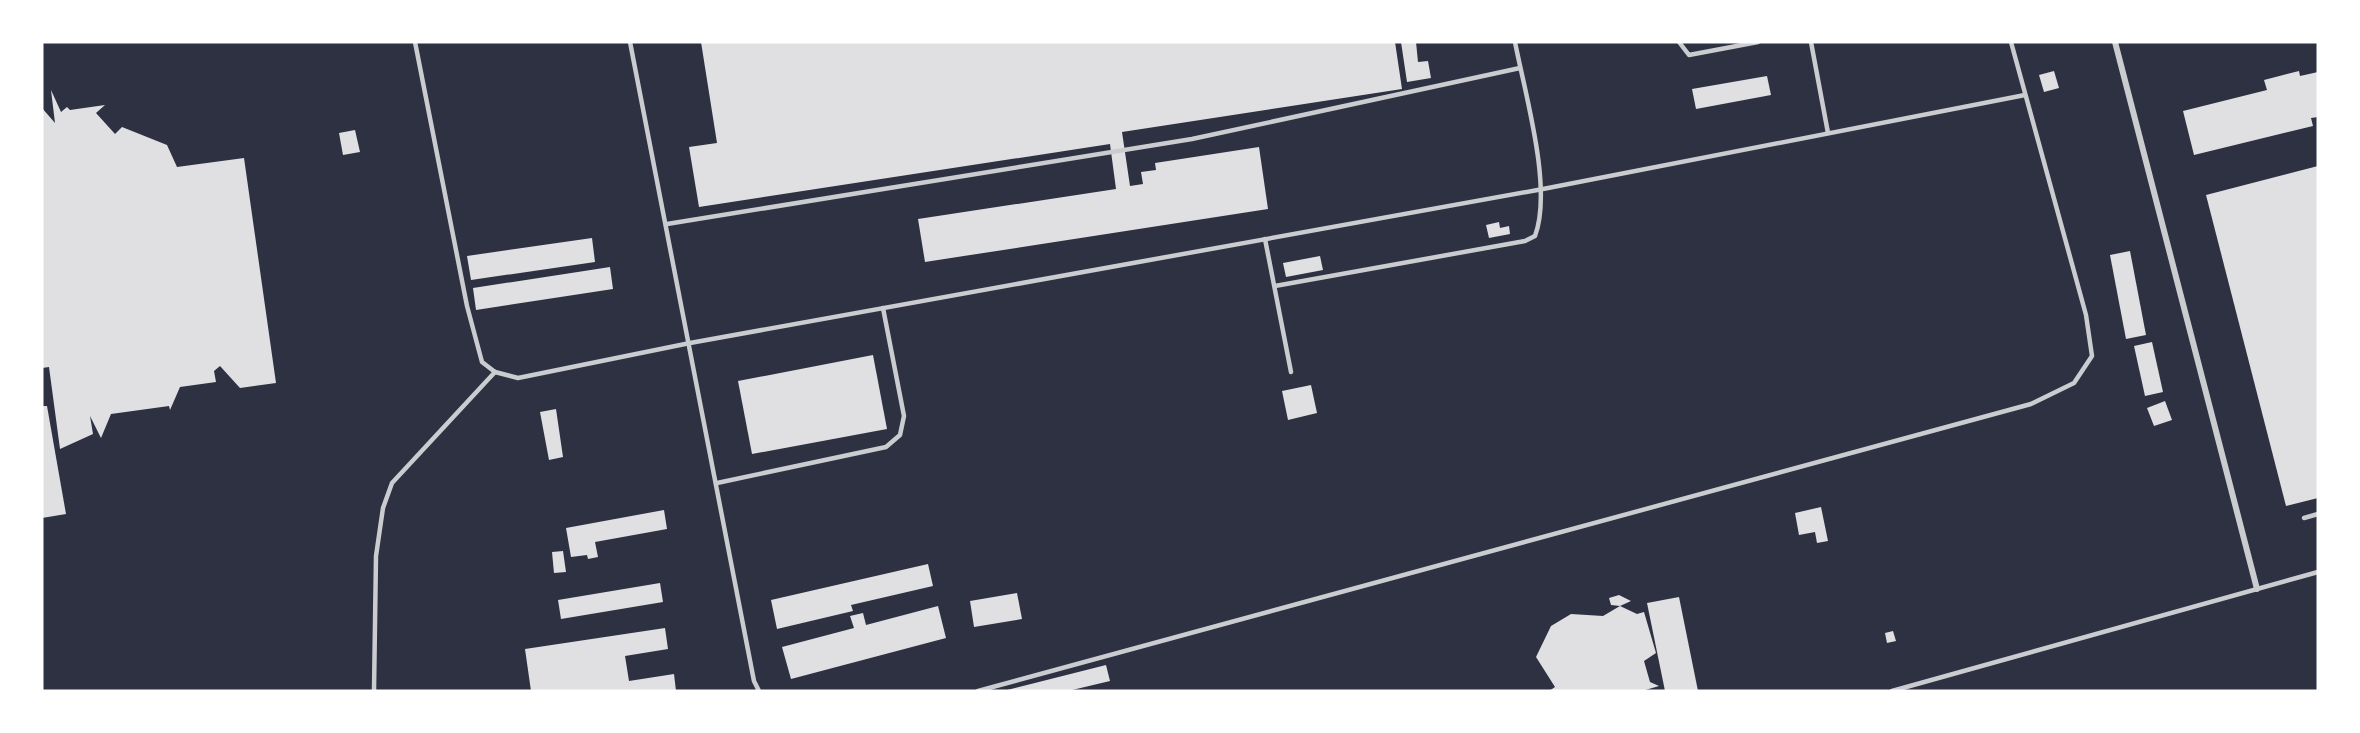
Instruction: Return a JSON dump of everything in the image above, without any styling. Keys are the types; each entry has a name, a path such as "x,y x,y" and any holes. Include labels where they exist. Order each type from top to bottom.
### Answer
{"street":[{"path":"2115,42 2257,589"}],"lane":[{"path":"415,42 467,306 482,362 495,372 518,378 690,343 1543,189 2025,95"},
{"path":"630,42 754,681 759,691"},
{"path":"1275,286 1525,241 1535,236 1541,220 1543,189 1515,42"},
{"path":"1679,42 1689,55 1758,42"},
{"path":"1811,42 1828,134"},
{"path":"978,691 2031,404 2074,383 2092,356 2086,315 2011,42"},
{"path":"667,224 1192,140 1520,68"},
{"path":"1265,239 1291,372"},
{"path":"717,483 886,447 900,435 904,416 882,308"},
{"path":"374,691 376,556 383,508 392,483 495,372"},
{"path":"2304,518 2318,514"},
{"path":"1892,691 2318,572"}],"building":[{"path":"701,42 1395,42 1402,89 1122,132 1130,186 1143,184 1141,172 1156,170 1155,163 1259,147 1268,209 925,262 918,219 1116,189 1110,144 699,207 689,147 717,143"},
{"path":"1401,42 1416,42 1418,62 1428,61 1431,78 1407,82"},
{"path":"2054,71 2059,88 2044,92 2039,75"},
{"path":"2299,71 2300,76 2318,72 2318,117 2311,118 2313,126 2194,155 2183,111 2267,90 2264,80"},
{"path":"1767,76 1771,95 1696,109 1692,89"},
{"path":"51,90 61,112 67,107 70,110 105,105 96,113 115,134 122,127 167,145 177,167 244,158 276,383 240,388 220,366 214,371 216,382 180,387 170,410 169,406 111,414 101,438 90,416 93,434 60,449 49,367 42,368 42,108 55,123"},
{"path":"355,130 360,152 343,155 339,133"},
{"path":"2318,166 2318,498 2286,506 2206,195"},
{"path":"1499,222 1500,228 1509,226 1510,234 1489,238 1486,225"},
{"path":"592,238 595,262 471,280 467,256"},
{"path":"2130,251 2146,335 2126,339 2110,255"},
{"path":"1320,256 1323,270 1286,277 1283,263"},
{"path":"610,267 613,289 476,310 473,288"},
{"path":"2152,342 2163,392 2145,396 2134,346"},
{"path":"873,355 887,429 752,454 738,381"},
{"path":"1311,385 1317,413 1288,420 1282,391"},
{"path":"2165,401 2172,420 2154,426 2147,408"},
{"path":"42,406 47,406 66,514 42,518"},
{"path":"556,409 563,457 549,460 540,412"},
{"path":"1821,507 1828,541 1817,543 1815,532 1799,535 1795,513"},
{"path":"664,510 667,529 595,542 598,557 588,559 587,555 571,557 566,528"},
{"path":"563,551 566,572 554,573 552,552"},
{"path":"928,564 933,586 851,605 853,611 777,629 771,600"},
{"path":"660,583 663,602 561,619 558,600"},
{"path":"1017,593 1022,619 974,627 970,601"},
{"path":"1619,595 1631,601 1620,606 1611,605 1609,598"},
{"path":"1679,597 1698,691 1665,691 1647,603"},
{"path":"938,606 946,638 791,679 782,647 854,628 850,616 863,613 866,625"},
{"path":"1620,606 1637,614 1644,612 1656,653 1644,661 1650,682 1659,686 1642,691 1549,691 1555,687 1536,657 1551,626 1571,614 1603,616"},
{"path":"665,628 668,649 625,656 629,681 674,674 676,691 531,691 525,649"},
{"path":"1893,631 1896,641 1887,643 1885,633"},
{"path":"1106,665 1110,681 1068,691 1003,691"}]}
